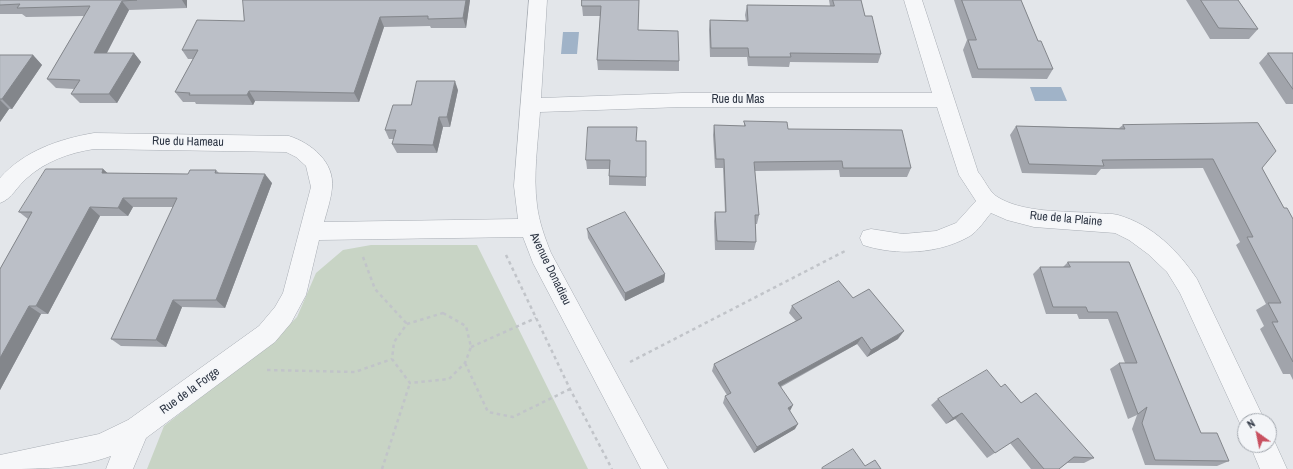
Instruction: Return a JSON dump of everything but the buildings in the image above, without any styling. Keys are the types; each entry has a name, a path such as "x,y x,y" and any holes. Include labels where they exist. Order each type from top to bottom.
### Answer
{"street":[{"name":"Avenue Donadieu","path":"538,0 525,204 530,228 541,256 656,469"},
{"name":"Rue de la Plaine","path":"913,0 969,175 988,202 1007,211 1034,218 1117,224 1136,233 1156,247 1175,265 1189,286 1248,413"},
{"name":"Rue du Mas","path":"531,105 682,100 944,100"},
{"name":"Rue du Hameau","path":"0,194 7,183 40,158 61,148 94,141 289,144 302,150 312,159 320,171 322,187 311,231"},
{"path":"871,238 903,242 938,240 964,230 988,202"},
{"path":"311,231 530,228"},
{"name":"Rue de la Forge","path":"0,468 102,448 137,429 267,334 283,315 294,295 311,231"},
{"path":"119,469 137,429"},
{"path":"1267,453 1274,469"}],"path":[{"path":"352,230 375,289 408,324"},
{"path":"605,375 871,238"},
{"path":"443,313 466,326 471,347 465,364 449,379 410,383 392,359 394,342 408,324 443,313"},
{"path":"471,347 536,318"},
{"path":"232,360 245,370 355,372 392,359"},
{"path":"465,364 488,412 513,417 570,389"},
{"path":"382,469 410,383"}],"green space":[{"path":"371,245 477,245 588,469 147,469 164,426 274,340 297,317 316,273 343,250"}],"water":[{"path":"563,32 579,32 577,54 561,54"},
{"path":"1030,87 1061,87 1067,101 1035,101"}]}
